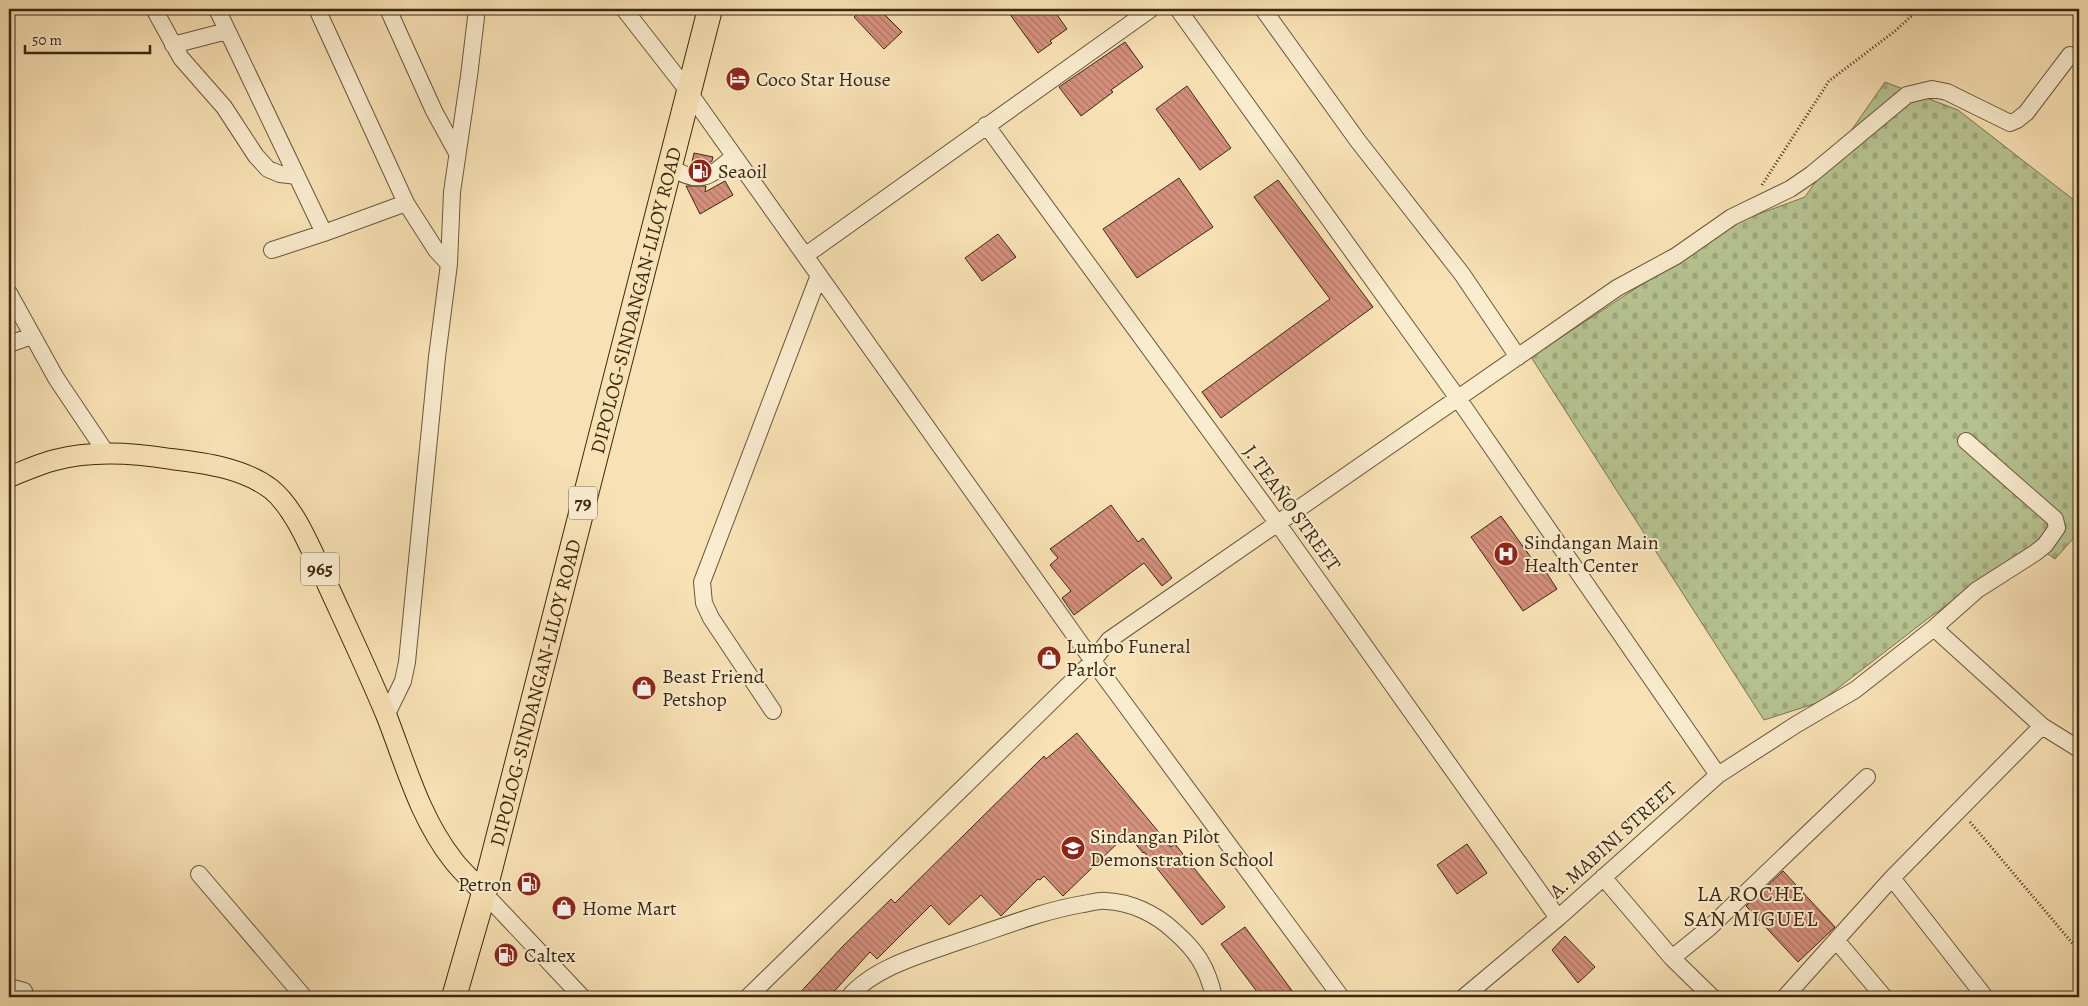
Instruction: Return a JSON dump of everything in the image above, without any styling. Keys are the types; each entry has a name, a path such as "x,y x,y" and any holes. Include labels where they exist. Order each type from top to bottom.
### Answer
{"highway":[{"name":"DIPOLOG-SINDANGAN-LILOY ROAD","path":"454,997 484,893 710,9"}],"main road":[{"name":"965","path":"9,477 55,460 107,454 168,458 238,472 258,480 273,491 286,506 313,554 386,716 413,787 438,838 454,860 484,893"}],"street":[{"path":"154,9 181,58 224,107 256,156 268,169 280,174 297,176"},
{"path":"217,9 324,233"},
{"path":"317,9 406,203 436,250 450,264"},
{"path":"388,9 434,111 457,153"},
{"path":"386,716 403,681 407,662 437,357 450,264 452,192 477,9"},
{"path":"624,9 688,91 1093,661 1341,997"},
{"path":"806,255 1151,9"},
{"path":"1178,9 1457,397 1718,775"},
{"path":"1263,9 1358,141 1462,274 1518,357"},
{"path":"173,45 227,30"},
{"path":"748,997 1093,661 1109,640 1278,524 1457,397 1617,288 1676,256 1739,214 1790,189 1812,174 1894,105 1913,93 1932,89 1947,92 2010,123 2017,120 2041,94 2070,55"},
{"name":"J. TEAÑO STREET","path":"986,125 1278,524 1558,918"},
{"path":"669,166 690,178 704,177 718,170 734,156"},
{"path":"272,250 406,203"},
{"path":"773,711 711,618 704,603 702,582 820,275"},
{"path":"9,293 56,378 107,454"},
{"path":"9,344 32,336"},
{"name":"A. MABINI STREET","path":"1464,997 1558,918 1718,775 1796,724 1855,690 1934,628 1977,590 2036,553 2055,533 2057,522 2055,519 1966,441"},
{"path":"1934,628 2042,726 2079,749"},
{"path":"1791,995 1836,940 1892,878 2042,726"},
{"path":"1672,958 1709,928 1868,777"},
{"path":"199,874 304,997"},
{"path":"1604,877 1672,958 1712,997"},
{"path":"1892,878 1986,997"},
{"path":"484,893 582,997"},
{"path":"849,997 868,980 900,962 1055,909 1105,901 1133,906 1156,916 1190,944 1202,960 1214,997"},
{"path":"1836,940 1884,997"}],"path":[{"path":"1739,214 1787,148 1829,81 1896,31 1919,9"},
{"path":"1959,810 2079,951"}],"green space":[{"path":"1885,82 1958,110 2079,204 2079,532 2055,559 2034,544 1930,617 1820,702 1764,720 1531,357 1737,222 1805,197"}],"building":[{"path":"863,9 879,9 902,32 884,49 854,17"},
{"path":"1006,9 1053,9 1067,29 1050,41 1052,43 1038,53"},
{"path":"1125,42 1143,67 1111,90 1113,92 1081,116 1059,87"},
{"path":"1187,86 1231,148 1200,170 1156,109"},
{"path":"694,153 713,157 712,161 701,167 691,166"},
{"path":"1179,178 1213,227 1137,278 1103,229"},
{"path":"1278,180 1373,307 1221,418 1202,392 1330,299 1254,197"},
{"path":"725,181 733,195 700,214 686,186 706,186 705,192"},
{"path":"998,234 1016,257 982,281 965,258"},
{"path":"1111,505 1138,542 1143,538 1172,578 1162,586 1144,563 1074,615 1062,598 1071,591 1050,565 1058,558 1050,549"},
{"name":"Sindangan Main Health Center","path":"1501,516 1543,574 1546,572 1557,589 1523,611 1471,537"},
{"path":"1077,733 1171,847 1175,844 1225,907 1202,925 1144,852 1127,834 1063,896 1044,876 1040,880 1038,879 1001,916 981,895 949,925 931,905 877,959 870,952 829,997 796,997 843,946 891,899 895,903 1044,756 1046,759"},
{"path":"1467,844 1487,873 1457,894 1437,865"},
{"path":"1783,871 1835,927 1798,962 1746,906"},
{"path":"1245,927 1293,992 1286,997 1261,997 1221,944"},
{"path":"1565,936 1595,967 1578,983 1552,950"}],"place":[{"name":"Coco Star House","path":"738,79"},
{"name":"Seaoil","path":"700,171"},
{"name":"Sindangan Main Health Center","path":"1506,554"},
{"name":"Lumbo Funeral Parlor","path":"1049,658"},
{"name":"Beast Friend Petshop","path":"644,688"},
{"name":"Sindangan Pilot Demonstration School","path":"1073,848"},
{"name":"Petron","path":"529,884"},
{"name":"Home Mart","path":"564,908"},
{"name":"Caltex","path":"506,955"}],"district":[{"name":"LA ROCHE SAN MIGUEL","path":"1751,906"}]}
